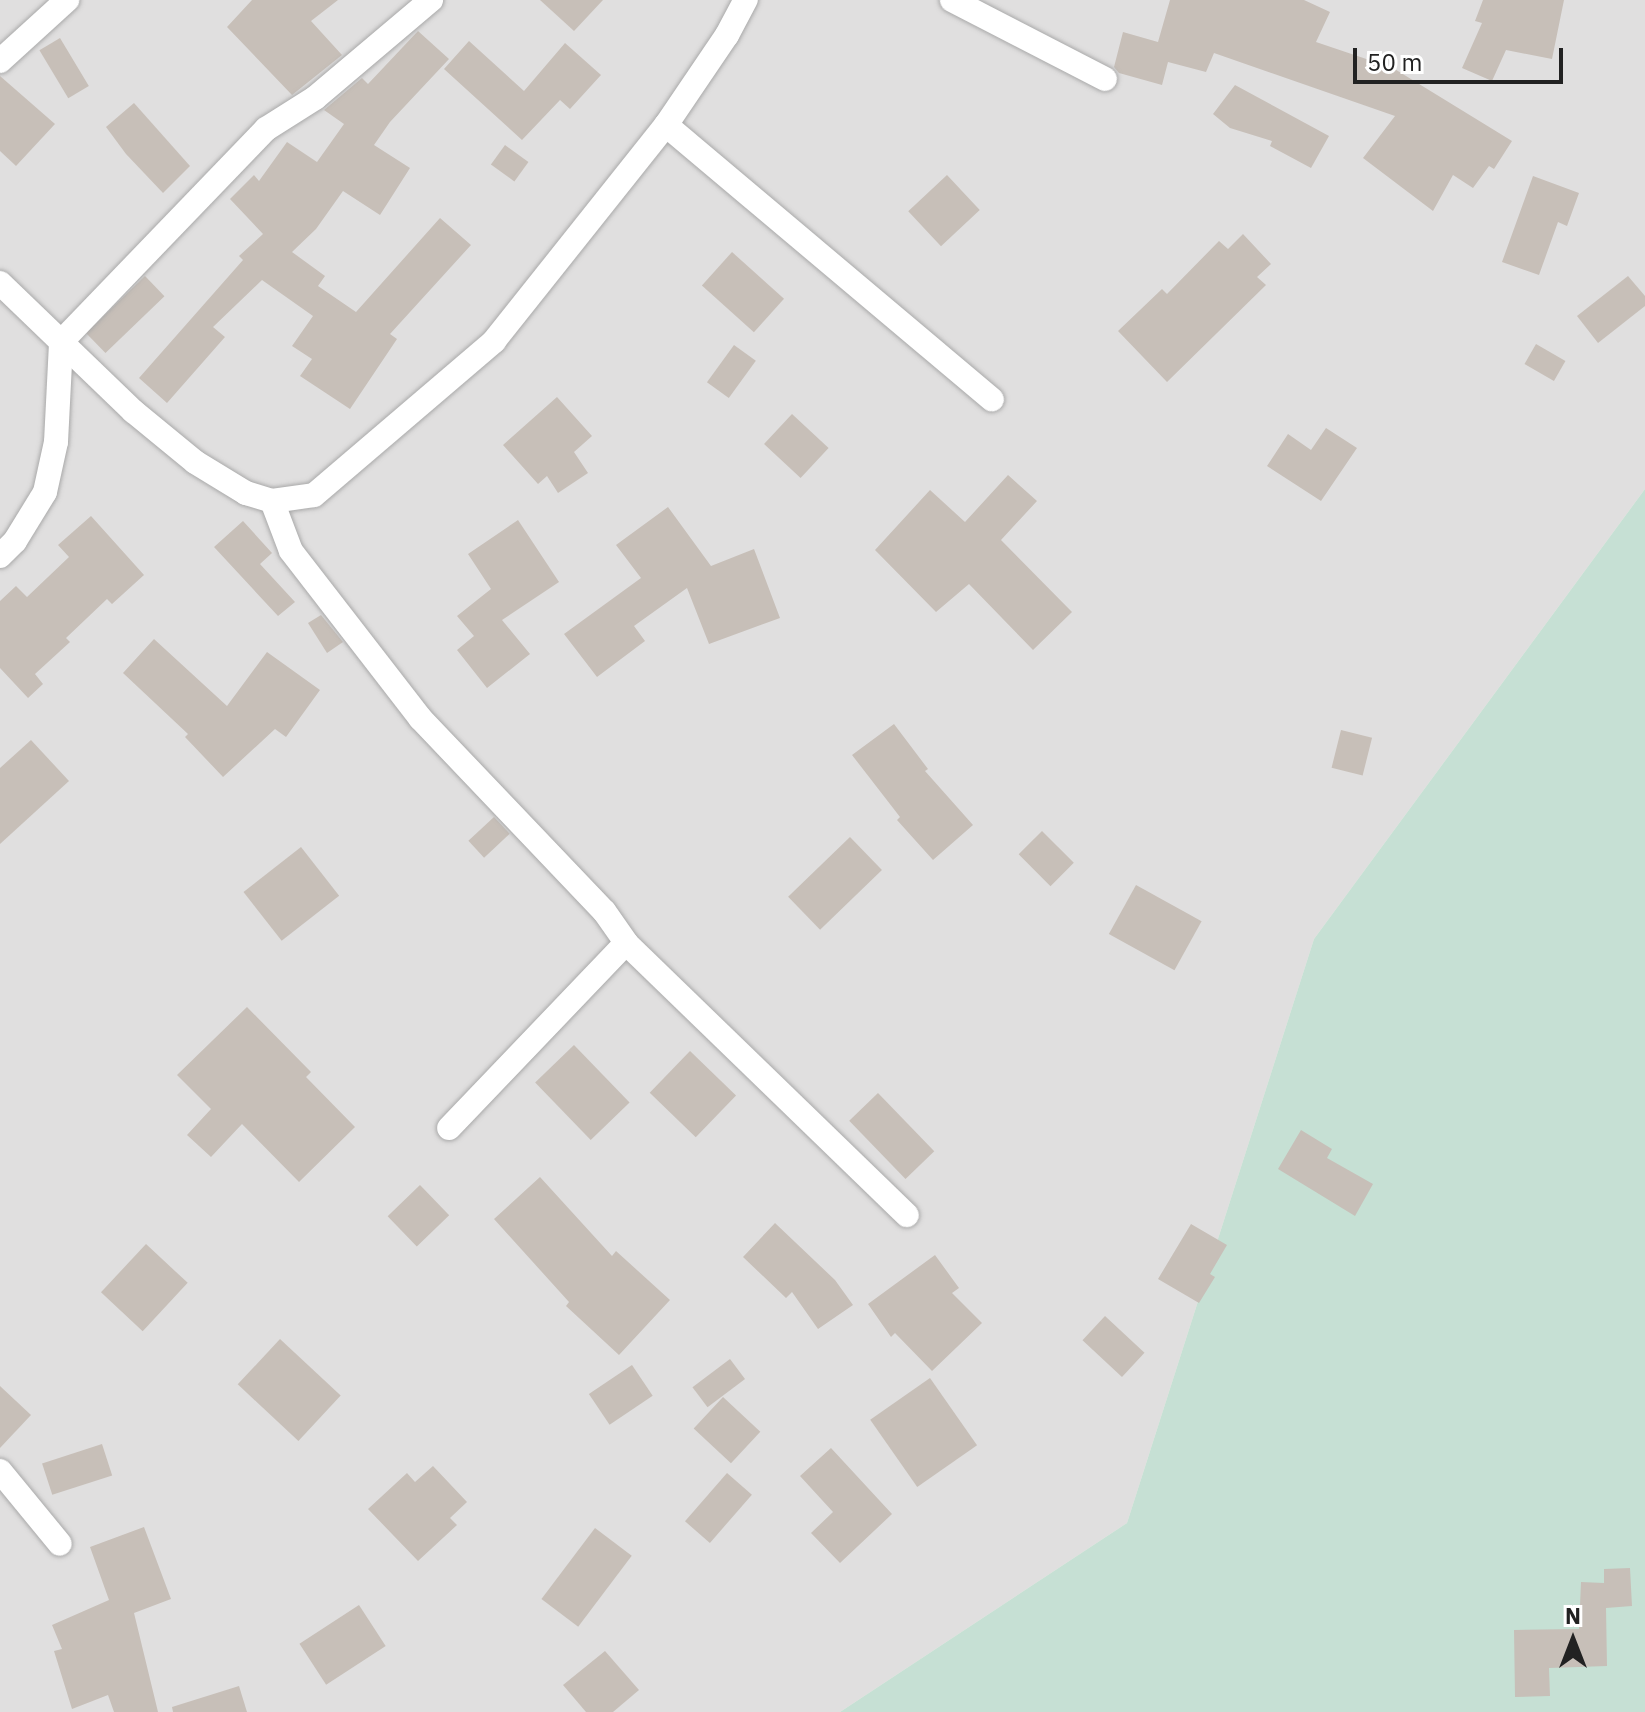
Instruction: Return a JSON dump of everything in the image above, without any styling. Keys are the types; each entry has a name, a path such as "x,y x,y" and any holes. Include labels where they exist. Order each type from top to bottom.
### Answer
{"street":[{"path":"0,61 67,0"},
{"path":"0,556 15,541 45,492 56,442 61,342 266,129 315,98 431,0"},
{"path":"0,283 133,411 195,462 246,493 272,501 314,495 494,341 666,125 727,35 746,0"},
{"path":"952,0 1105,79"},
{"path":"666,125 992,400"},
{"path":"272,501 291,551 420,718 604,911 626,943 907,1215"},
{"path":"449,1128 626,943"},
{"path":"0,1471 60,1544"}],"shaded area":[{"path":"0,0 1645,0 1645,489 1314,939 1127,1523 840,1712 0,1712"}],"green space":[{"path":"1645,489 1645,1712 840,1712 1127,1523 1314,939"}],"building":[{"path":"252,0 338,0 311,21 342,55 292,95 227,27"},
{"path":"540,0 603,0 574,31"},
{"path":"1170,0 1304,0 1330,12 1316,42 1393,68 1512,141 1494,169 1489,166 1473,188 1453,175 1433,211 1363,158 1395,116 1214,53 1206,72 1168,62 1162,85 1119,73 1114,67 1123,32 1158,42"},
{"path":"1483,0 1564,0 1552,59 1506,50 1492,81 1462,68 1482,23 1475,21"},
{"path":"418,31 449,59 390,122 374,145 410,168 380,215 343,191 316,229 292,252 325,276 318,286 356,312 440,218 471,245 390,334 397,339 350,409 300,376 312,359 292,346 313,316 262,280 213,327 225,337 167,403 139,378 243,260 239,256 263,234 230,199 254,175 259,181 287,142 317,162 344,124 324,110 362,78 368,84"},
{"path":"60,38 89,86 68,98 39,50"},
{"path":"469,41 524,91 565,43 601,75 570,109 560,100 522,140 444,69"},
{"path":"0,76 55,124 16,166 0,151"},
{"path":"1235,85 1329,136 1311,168 1270,146 1272,141 1230,128 1213,114"},
{"path":"134,103 190,166 163,193 126,154 106,127"},
{"path":"505,145 528,162 514,181 491,164"},
{"path":"947,175 980,210 941,246 908,211"},
{"path":"1533,176 1579,193 1567,226 1558,222 1539,275 1502,262"},
{"path":"1243,234 1271,264 1257,277 1266,285 1167,382 1118,331 1162,289 1167,294 1219,241 1228,249"},
{"path":"732,252 784,299 754,332 702,285"},
{"path":"145,276 164,296 105,353 86,333"},
{"path":"1628,276 1645,296 1645,306 1598,343 1577,316"},
{"path":"1536,344 1565,361 1554,381 1524,364"},
{"path":"734,345 756,361 729,398 707,382"},
{"path":"557,397 592,436 574,452 588,473 558,493 547,476 538,484 503,445"},
{"path":"792,414 829,448 801,478 764,444"},
{"path":"1326,428 1357,448 1321,501 1267,466 1288,434 1311,450"},
{"path":"1008,475 1037,501 1001,540 1072,612 1033,650 969,584 936,612 875,550 930,490 965,522"},
{"path":"668,507 711,566 754,549 780,618 709,644 687,588 634,626 645,641 597,677 564,634 641,578 616,545"},
{"path":"91,516 144,575 112,604 107,599 66,638 70,642 35,674 43,684 28,698 0,668 0,601 16,586 27,597 69,557 58,545"},
{"path":"518,520 559,582 502,620 530,654 487,688 457,650 474,636 457,616 491,589 468,554"},
{"path":"243,521 272,553 260,564 295,602 278,616 214,547"},
{"path":"321,615 343,642 327,653 308,623"},
{"path":"154,639 227,706 267,652 320,690 286,737 275,729 223,777 185,737 188,734 123,673"},
{"path":"894,724 928,769 925,771 973,825 933,860 897,820 900,817 852,755"},
{"path":"1341,730 1372,738 1363,776 1332,768"},
{"path":"31,740 69,781 0,844 0,768"},
{"path":"494,817 510,834 484,858 468,841"},
{"path":"1042,831 1074,863 1050,886 1019,854"},
{"path":"850,837 882,870 820,930 788,897"},
{"path":"301,847 339,896 282,941 243,892"},
{"path":"1136,885 1202,921 1174,970 1109,934"},
{"path":"247,1007 311,1072 306,1077 355,1127 299,1182 242,1124 211,1157 187,1135 211,1109 177,1075"},
{"path":"574,1045 630,1103 591,1140 535,1083"},
{"path":"690,1051 736,1095 696,1137 650,1093"},
{"path":"878,1093 934,1151 905,1179 849,1121"},
{"path":"1301,1130 1332,1149 1327,1158 1373,1184 1355,1216 1278,1169"},
{"path":"540,1177 612,1256 616,1251 670,1300 619,1355 566,1306 569,1302 494,1219"},
{"path":"420,1185 449,1215 417,1246 388,1216"},
{"path":"775,1223 835,1280 853,1305 818,1329 792,1292 786,1298 743,1257"},
{"path":"1191,1224 1227,1245 1210,1274 1215,1277 1199,1303 1158,1279"},
{"path":"146,1244 188,1283 143,1331 101,1292"},
{"path":"935,1255 959,1288 952,1293 982,1323 932,1371 895,1333 891,1337 868,1304"},
{"path":"1105,1316 1144,1353 1122,1377 1082,1340"},
{"path":"280,1339 341,1396 298,1441 238,1384"},
{"path":"730,1359 745,1379 708,1407 692,1387"},
{"path":"632,1365 653,1396 610,1425 589,1394"},
{"path":"930,1378 977,1445 917,1487 870,1420"},
{"path":"0,1386 31,1415 0,1448"},
{"path":"723,1397 760,1432 731,1463 694,1428"},
{"path":"102,1444 112,1475 52,1495 42,1463"},
{"path":"831,1448 892,1514 840,1563 811,1533 833,1512 800,1476"},
{"path":"433,1466 467,1502 450,1518 457,1525 418,1561 368,1509 407,1473 415,1482"},
{"path":"727,1473 752,1495 710,1543 685,1521"},
{"path":"144,1527 171,1599 134,1613 158,1712 114,1712 108,1695 72,1709 54,1651 62,1649 52,1625 109,1600 90,1547"},
{"path":"595,1528 632,1556 578,1627 541,1599"},
{"path":"1630,1568 1632,1606 1606,1608 1607,1666 1549,1668 1550,1696 1515,1697 1514,1630 1579,1629 1581,1582 1604,1583 1604,1569"},
{"path":"359,1605 386,1646 326,1685 299,1644"},
{"path":"605,1651 639,1690 613,1712 586,1712 563,1685"},
{"path":"239,1686 247,1712 173,1712 172,1707"}]}
